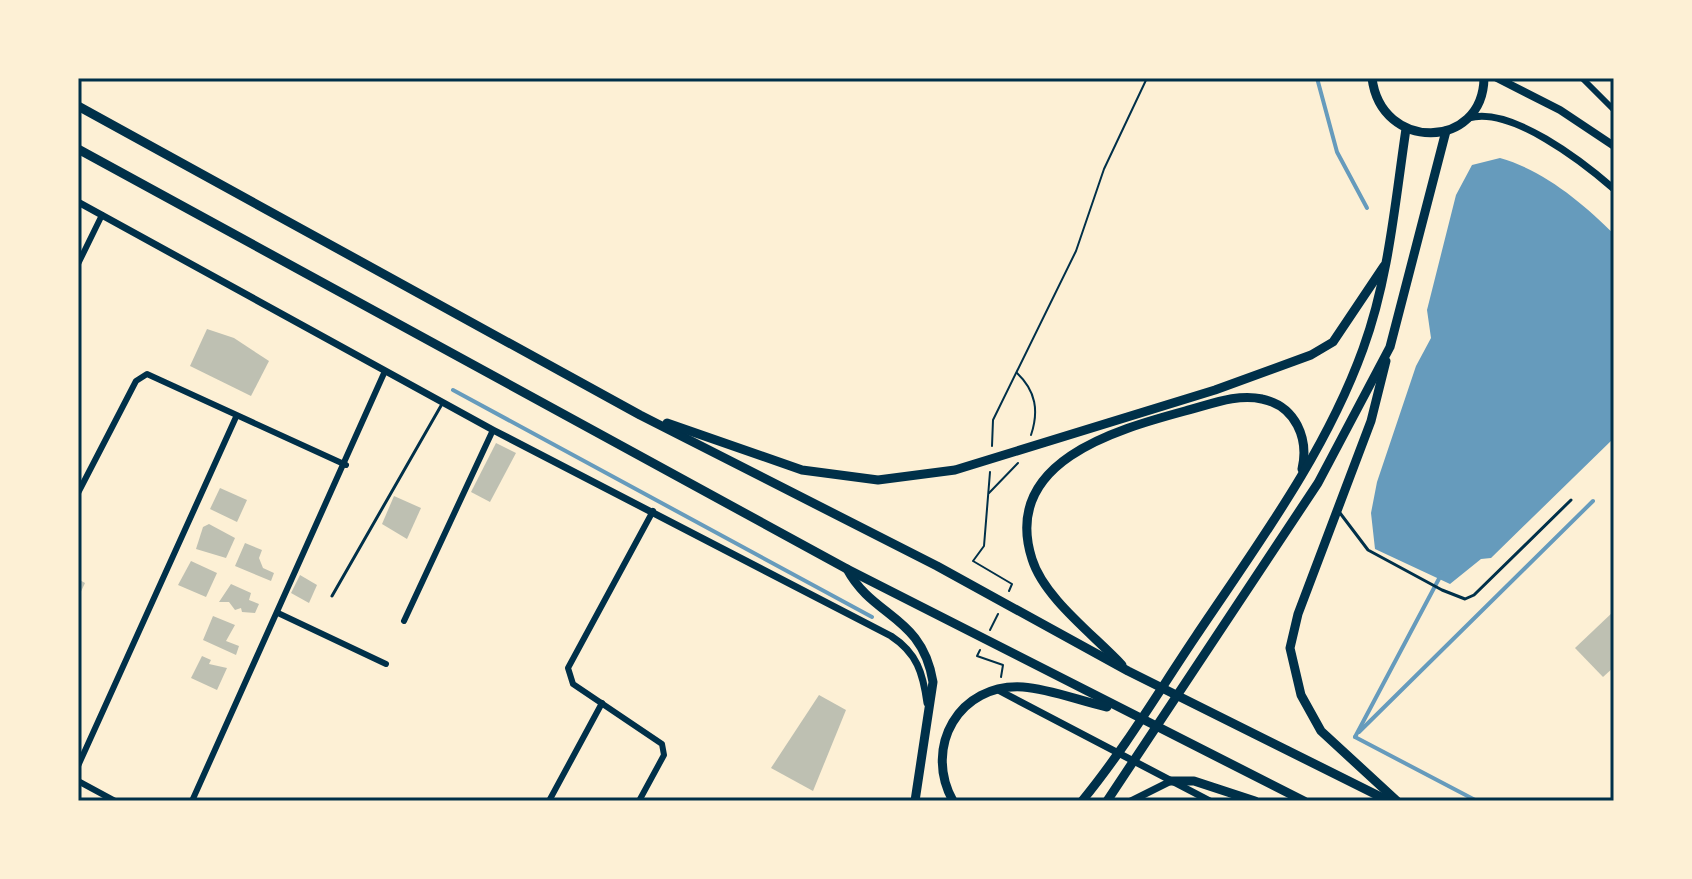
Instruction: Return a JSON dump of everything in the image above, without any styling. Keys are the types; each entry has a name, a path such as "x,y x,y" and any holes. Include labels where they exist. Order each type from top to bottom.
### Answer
{"highway":[{"path":"1372,78 1378,102 1395,122 1419,133 1446,131 1466,119 1481,97 1484,78"},
{"path":"78,106 640,415 923,559 1128,671 1389,801"},
{"path":"1082,801 1300,480 1353,375 1365,345 1394,223 1406,129"},
{"path":"1397,801 1321,731 1301,695 1292,668 1290,648 1298,614 1371,421 1446,131"},
{"path":"78,149 847,569 1304,801"},
{"path":"640,415 802,470 878,480 955,470 1215,390 1311,355 1333,342 1384,266"},
{"path":"1107,801 1272,557 1318,483 1390,347"},
{"path":"1128,671 1058,600 1036,570 1031,556 1029,529 1036,490 1043,480 1065,457 1092,443 1171,415 1245,397 1267,400 1294,419 1307,448 1300,480"},
{"path":"847,569 871,598 900,618 917,637 930,666 933,682 915,801"},
{"path":"953,801 941,769 942,742 965,708 998,690 1024,687 1122,711"},
{"path":"1171,781 1194,781 1255,801"}],"main road":[{"path":"1497,78 1560,110 1614,146"}],"street":[{"path":"1582,78 1612,105"},
{"path":"1466,119 1488,116 1513,125 1585,164 1614,189"},
{"path":"78,202 493,430 653,510 903,643 919,666 928,709"},
{"path":"78,264 102,215"},
{"path":"192,801 346,465 385,371"},
{"path":"78,493 139,378 154,376 236,417 346,465"},
{"path":"78,766 236,417"},
{"path":"404,621 493,430"},
{"path":"639,801 664,755 664,749 659,741 573,684 568,674 569,660 653,510"},
{"path":"278,613 386,664"},
{"path":"998,690 1210,801"},
{"path":"549,801 602,703"},
{"path":"78,781 115,801"},
{"path":"1131,801 1171,781"}],"lane":[{"path":"332,596 444,401"},
{"path":"1339,512 1368,550 1465,599 1474,595 1571,500"}],"path":[{"path":"1005,599 1012,584 973,561 984,546 993,420 1076,251 1104,169 1147,78"},
{"path":"989,494 1011,471 1027,447 1038,415 1027,382 1016,372"},
{"path":"998,613 977,656 1003,665"}],"water":[{"path":"1500,158 1532,171 1562,189 1614,234 1614,438 1491,558 1481,559 1450,584 1375,549 1371,513 1377,482 1416,366 1431,338 1427,310 1456,195 1472,165"}],"building":[{"path":"207,329 234,338 269,361 251,396 190,366"},
{"path":"496,443 516,453 490,502 471,492"},
{"path":"220,488 247,500 237,522 210,509"},
{"path":"394,496 421,508 407,539 382,524"},
{"path":"209,524 235,538 226,558 196,549 203,527"},
{"path":"245,543 262,550 259,558 263,568 274,573 271,581 235,566"},
{"path":"191,561 217,573 206,597 178,585"},
{"path":"300,575 317,585 309,603 291,593"},
{"path":"78,579 85,583 78,598"},
{"path":"231,584 251,593 249,600 259,604 255,613 242,612 241,608 235,610 229,602 219,602"},
{"path":"1614,611 1614,667 1603,677 1575,648"},
{"path":"213,616 235,625 226,641 239,646 236,655 203,640"},
{"path":"202,656 211,660 209,664 227,668 217,690 191,678"},
{"path":"819,695 846,710 813,791 771,768"}],"waterway":[{"path":"1317,78 1337,152 1367,208"},
{"path":"453,390 872,617"},
{"path":"1359,732 1593,501"},
{"path":"1355,737 1442,573"},
{"path":"1355,737 1477,801"}]}
